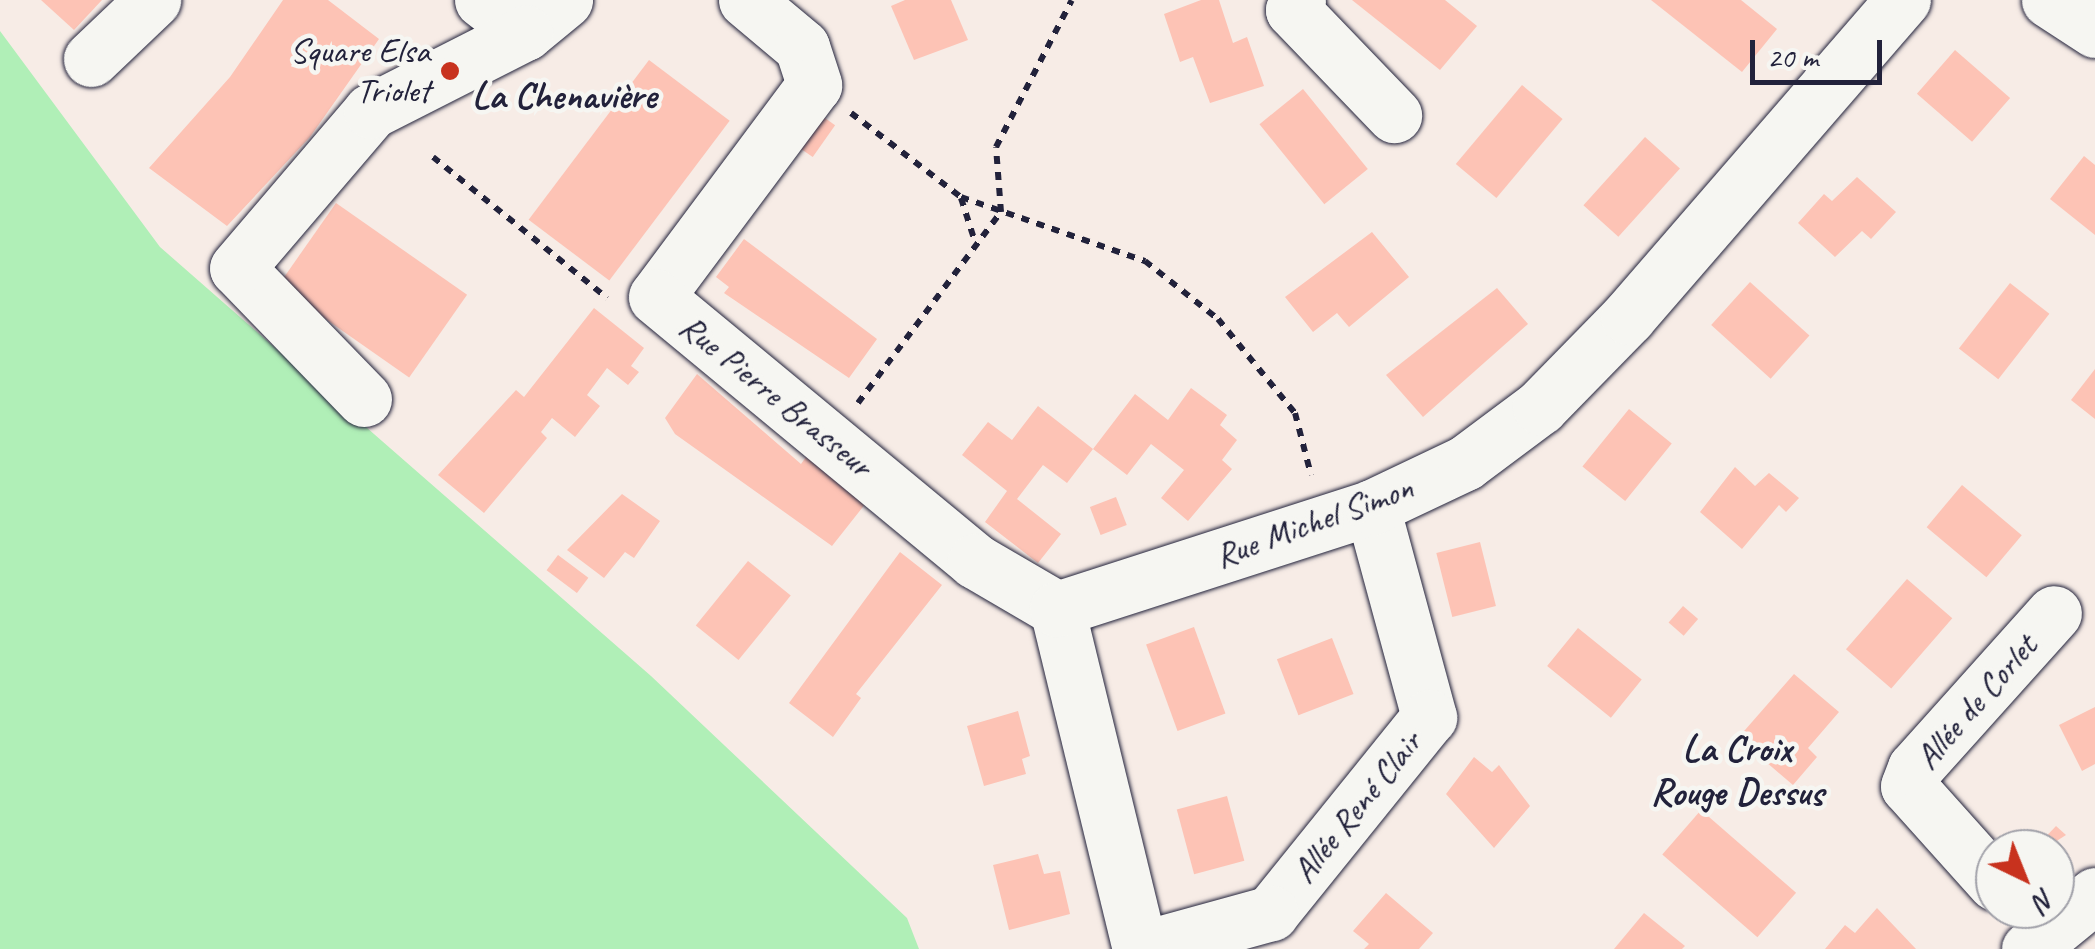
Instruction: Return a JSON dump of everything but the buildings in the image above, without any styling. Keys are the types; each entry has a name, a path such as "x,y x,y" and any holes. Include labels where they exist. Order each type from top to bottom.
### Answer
{"street":[{"path":"91,60 153,0"},
{"path":"482,0 545,16"},
{"path":"746,0 802,47 814,85"},
{"path":"1298,0 1293,10 1394,115"},
{"name":"Rue Michel Simon","path":"1057,609 1348,515 1465,463 1540,407 1903,0"},
{"path":"2048,0 2095,30"},
{"path":"364,399 237,268 371,111 545,16"},
{"name":"Rue Pierre Brasseur","path":"814,85 656,297 975,560 1057,609"},
{"name":"Allée René Clair","path":"1140,949 1272,913 1429,718 1348,515"},
{"path":"1057,609 1140,949"},
{"name":"Allée de Corlet","path":"1975,860 1908,786 1915,768 2054,613"},
{"path":"2032,930 2095,895"}],"path":[{"path":"830,440 1000,212 996,147 1072,0"},
{"path":"814,85 961,197 1000,212 1029,215 1144,262 1218,319 1295,413 1348,515"},
{"path":"433,156 613,303 656,297"},
{"path":"961,197 976,245"}],"green space":[{"path":"0,31 160,247 651,676 907,918 919,949 0,949"}],"place":[{"name":"Square Elsa Triolet","path":"450,71"}],"district":[{"name":"La Chenavière","path":"564,96"},
{"name":"La Croix Rouge Dessus","path":"1737,771"}]}
